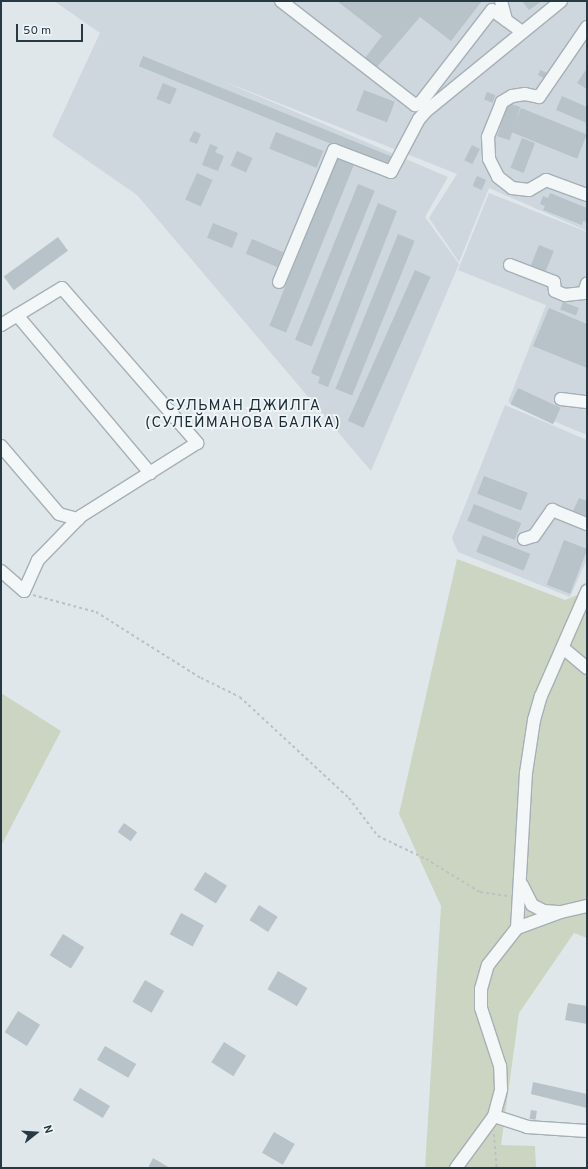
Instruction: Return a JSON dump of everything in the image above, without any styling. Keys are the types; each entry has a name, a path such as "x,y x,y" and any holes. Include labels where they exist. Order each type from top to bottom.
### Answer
{"lane":[{"path":"281,1 415,105 421,102 492,10 522,32"},
{"path":"501,1 506,20"},
{"path":"279,282 334,150 390,172 419,119 426,111 561,1"},
{"path":"587,27 539,97 525,94 512,96 502,102 488,137 489,159 498,177 512,188 529,190 546,180 587,195"},
{"path":"510,265 554,282 555,291 565,294 584,293 587,283"},
{"path":"1,325 62,288 197,443 78,519 38,560 24,591 1,571"},
{"path":"17,315 150,473"},
{"path":"561,399 587,402"},
{"path":"1,446 59,514 78,519"},
{"path":"524,540 534,536 552,510 587,524"},
{"path":"517,928 526,773 533,726 541,696 587,591"},
{"path":"563,648 587,668"},
{"path":"520,881 525,895 532,905 544,911 561,912"},
{"path":"456,1168 494,1116 501,1089 500,1066 481,1008 481,989 488,965 517,928 561,912 587,906"},
{"path":"494,1116 527,1127 587,1131"}],"path":[{"path":"24,591 96,612 201,678 240,697 349,798 378,836 426,859 480,892 489,895 520,895"},
{"path":"494,1116 498,1168"}],"shaded area":[{"path":"54,1 587,1 587,231 489,188 459,262 429,218 457,174 218,79 448,177 425,217 459,264 371,471 137,195 52,136 100,33"},
{"path":"489,193 587,232 587,435 508,402 546,305 458,270"},
{"path":"505,405 587,440 587,559 570,597 458,552 452,538"}],"green space":[{"path":"457,559 565,600 580,594 587,583 587,938 574,933 519,1013 501,1145 535,1146 536,1168 425,1168 441,906 399,814"},
{"path":"1,693 61,731 1,846"}],"building":[{"path":"337,1 482,1 451,41 420,17 377,67 365,58 382,36"},
{"path":"522,1 542,1 529,10"},
{"path":"143,56 391,156 387,167 139,66"},
{"path":"587,68 587,89 577,83"},
{"path":"540,70 548,73 545,79 538,75"},
{"path":"163,83 177,89 170,105 156,99"},
{"path":"364,90 395,102 387,122 356,111"},
{"path":"487,92 495,95 493,103 484,99"},
{"path":"562,96 587,107 587,123 556,110"},
{"path":"508,103 520,107 510,140 497,136"},
{"path":"521,108 587,135 577,159 511,132"},
{"path":"194,131 201,134 197,144 189,141"},
{"path":"276,132 323,151 317,168 269,149"},
{"path":"522,138 535,143 524,173 511,168"},
{"path":"210,144 218,147 215,152 224,156 218,171 202,165"},
{"path":"472,145 480,149 472,164 464,160"},
{"path":"237,151 253,158 246,173 230,166"},
{"path":"338,156 355,163 286,332 269,326"},
{"path":"197,173 213,180 201,206 185,199"},
{"path":"477,176 486,180 482,190 473,186"},
{"path":"358,184 375,191 312,347 295,340"},
{"path":"550,193 587,208 587,222 583,221 582,225 543,210 545,206 540,204 543,196 548,198"},
{"path":"378,203 397,211 328,387 318,383 320,377 311,373"},
{"path":"213,223 238,233 232,248 207,238"},
{"path":"398,234 415,241 352,396 335,389"},
{"path":"58,237 68,251 14,290 4,276"},
{"path":"252,239 283,252 277,267 246,254"},
{"path":"539,245 554,251 545,273 530,267"},
{"path":"415,270 431,277 363,428 348,421"},
{"path":"563,302 579,308 576,316 560,309"},
{"path":"549,308 587,324 587,368 533,346"},
{"path":"518,388 561,408 553,424 510,404"},
{"path":"484,476 528,493 521,511 477,494"},
{"path":"579,498 587,501 587,516 573,511"},
{"path":"474,504 521,523 515,540 467,521"},
{"path":"483,535 530,554 524,571 476,552"},
{"path":"564,540 587,549 570,594 547,585"},
{"path":"124,823 137,832 131,841 118,832"},
{"path":"205,872 227,886 216,904 194,890"},
{"path":"259,905 278,917 268,932 249,920"},
{"path":"181,913 204,925 193,946 170,934"},
{"path":"63,934 84,947 71,968 50,955"},
{"path":"278,971 307,988 297,1006 268,989"},
{"path":"145,980 164,991 152,1013 132,1002"},
{"path":"568,1003 587,1006 587,1024 565,1020"},
{"path":"18,1011 40,1025 27,1046 5,1032"},
{"path":"224,1042 246,1056 233,1076 211,1062"},
{"path":"105,1046 136,1064 128,1078 97,1060"},
{"path":"533,1082 587,1094 587,1108 531,1094"},
{"path":"80,1088 110,1106 103,1118 73,1100"},
{"path":"531,1110 537,1111 536,1120 530,1119"},
{"path":"274,1132 295,1144 283,1165 262,1153"},
{"path":"153,1158 170,1168 148,1168"}],"district":[{"name":"СУЛЬМАН ДЖИЛГА (СУЛЕЙМАНОВА БАЛКА)","path":"243,414"}]}
